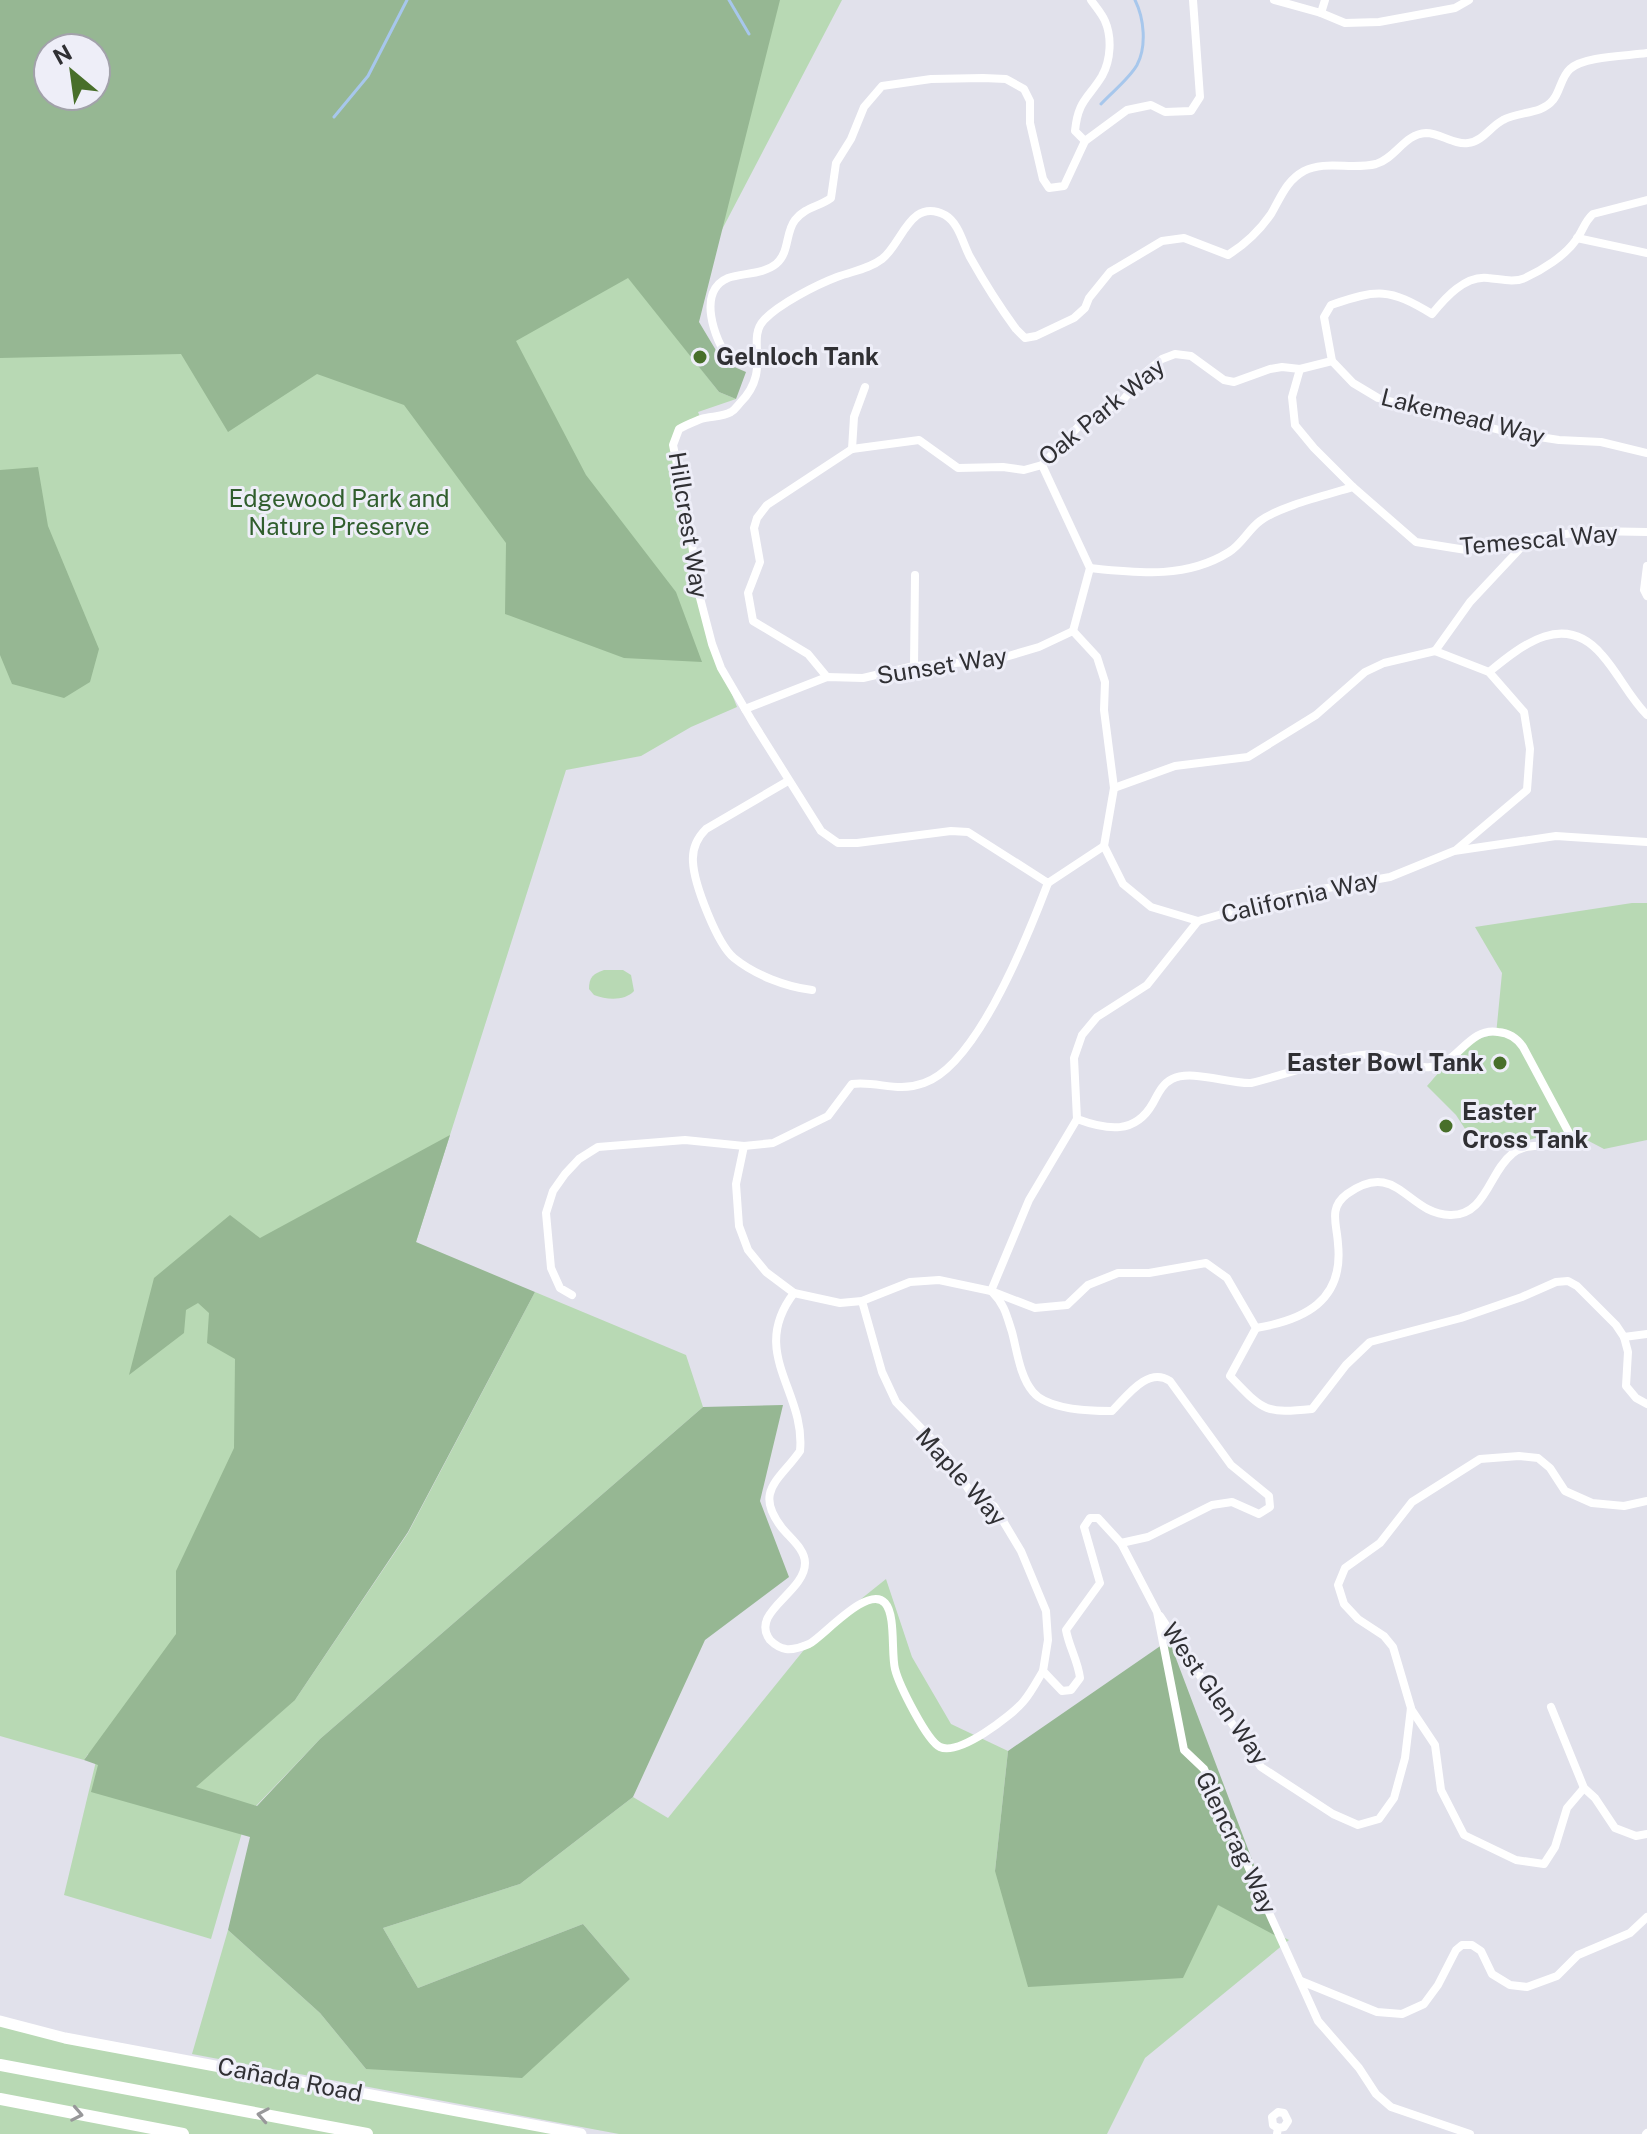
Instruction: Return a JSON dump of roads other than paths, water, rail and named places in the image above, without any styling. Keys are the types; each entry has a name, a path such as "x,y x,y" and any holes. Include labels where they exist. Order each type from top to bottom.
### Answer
{"highway":[{"path":"0,2065 367,2134"},
{"path":"0,2099 183,2134"}],"main road":[{"name":"Cañada Road","path":"0,2021 65,2038 581,2134"}],"street":[{"path":"1085,141 1075,131 1076,119 1082,100 1102,76 1110,57 1106,21 1091,0"},
{"path":"759,360 729,360 720,347 711,307 714,292 725,279 774,266 787,250 794,221 810,207 821,206 831,198 836,163 851,139 864,107 882,86 931,79 1006,79 1024,89 1030,101 1030,123 1043,179 1049,188 1064,186 1085,141 1127,110 1151,105 1165,112 1191,111 1200,97 1193,0"},
{"path":"1274,0 1345,23 1379,22 1455,8 1469,0"},
{"path":"1321,13 1325,0"},
{"name":"Hillcrest Way","path":"1048,883 968,832 951,831 838,843 821,831 721,668 699,594 673,445 679,429 701,419 731,412 749,394 757,377 759,360 755,338 762,321 813,289 882,259 910,220 921,214 933,212 952,222 989,289 1016,329 1025,338 1036,336 1074,318 1085,308 1089,298 1110,272 1162,241 1184,238 1228,255 1243,246 1270,215 1282,190 1305,170 1319,166 1375,164 1387,159 1416,135 1428,133 1468,143 1484,136 1505,118 1542,109 1553,100 1570,69 1583,62 1647,53"},
{"path":"1332,361 1324,317 1331,305 1379,292 1395,294 1432,314 1446,297 1478,277 1521,280 1541,269 1577,238 1582,226 1593,214 1647,200"},
{"path":"1577,238 1647,253"},
{"name":"Oak Park Way","path":"827,677 808,654 753,621 748,593 760,562 754,528 767,505 852,449 919,440 958,468 1024,470 1042,465 1079,426 1123,400 1147,371 1162,359 1175,354 1191,356 1224,380 1234,382 1270,369 1300,369 1332,361"},
{"name":"Lakemead Way","path":"1332,361 1353,383 1378,398 1507,432 1559,440 1601,442 1647,453"},
{"name":"Temescal Way","path":"1300,369 1292,397 1295,425 1353,487 1416,542 1466,550 1592,531 1647,532"},
{"path":"852,449 854,417 865,387"},
{"path":"1042,465 1090,568 1073,631 1097,657 1105,682 1104,710 1114,788 1104,846 1123,884 1151,907 1198,921"},
{"path":"1090,568 1163,573 1192,569 1228,553 1260,521 1295,505 1353,487"},
{"path":"1435,651 1470,602 1530,538"},
{"path":"1647,566 1644,590 1647,596"},
{"path":"914,666 915,575"},
{"name":"Sunset Way","path":"745,709 827,677 863,678 914,666 995,660 1039,647 1073,631"},
{"path":"1489,672 1514,652 1548,634 1577,637 1588,640 1603,655 1635,704 1647,715"},
{"path":"1114,788 1175,766 1248,757 1316,715 1365,672 1384,663 1435,651 1489,672 1524,712 1530,749 1527,790 1454,851"},
{"path":"788,781 706,829 694,849 693,863 713,925 731,955 786,986 812,990"},
{"name":"California Way","path":"1077,1119 1074,1058 1082,1035 1097,1017 1147,985 1198,921 1288,895 1390,877 1454,851 1556,836 1647,842"},
{"path":"572,1295 560,1288 551,1268 546,1213 553,1191 579,1159 598,1147 685,1140 744,1146 773,1143 828,1116 852,1084 867,1082 899,1090 928,1082 955,1062 988,1015 1026,939 1048,883 1104,846"},
{"path":"991,1291 1029,1200 1077,1119 1102,1128 1136,1122 1146,1115 1160,1091 1173,1078 1196,1076 1235,1084 1251,1083 1355,1056 1379,1054 1409,1065 1435,1067 1478,1033 1506,1033 1519,1040 1566,1127 1569,1141 1557,1145 1526,1146 1517,1150 1505,1160 1476,1206 1454,1216 1425,1208 1391,1184 1379,1181 1357,1188 1339,1202 1334,1212 1338,1268 1326,1298 1297,1319 1256,1328 1230,1376 1259,1407 1284,1412 1312,1409 1346,1365 1370,1342 1461,1318 1556,1282 1568,1281 1606,1314 1624,1337 1628,1352 1626,1386 1636,1398 1647,1404"},
{"path":"744,1146 736,1184 739,1226 748,1250 766,1272 794,1293 840,1303 862,1301 910,1282 939,1280 991,1291 1035,1308 1067,1305 1088,1285 1118,1273 1149,1273 1206,1263 1227,1278 1256,1328"},
{"path":"794,1293 777,1322 775,1340 777,1362 799,1426 800,1451 775,1479 769,1499 774,1517 798,1547 805,1562 800,1580 768,1615 765,1628 770,1639 784,1649 804,1646 851,1609 876,1599 883,1601 891,1624 898,1678 928,1735 940,1747 947,1749 968,1742 1010,1713 1024,1701 1043,1671 1062,1691 1071,1690 1080,1678 1066,1630 1100,1583 1085,1523 1090,1518 1098,1518 1121,1543 1148,1537 1212,1505 1232,1502 1259,1514 1270,1507 1269,1496 1231,1465 1170,1381 1163,1376 1155,1375 1143,1381 1112,1411 1083,1411 1034,1395 1026,1380 1003,1303 991,1291"},
{"name":"Maple Way","path":"862,1301 882,1372 896,1402 945,1453 969,1490 994,1506 1021,1551 1046,1611 1048,1640 1043,1671"},
{"path":"1624,1337 1647,1334"},
{"name":"West Glen Way","path":"1157,1612 1261,1767 1333,1814 1358,1825 1379,1819 1394,1798 1405,1758 1411,1708 1393,1647 1344,1604 1338,1585 1345,1568 1380,1543 1412,1502 1480,1459 1538,1458 1550,1468 1565,1491 1592,1503 1624,1506 1647,1501"},
{"name":"Glencrag Way","path":"1121,1543 1157,1612 1184,1750 1204,1769 1318,2021 1359,2068 1376,2094 1391,2107 1470,2134"},
{"path":"1551,1707 1584,1788 1595,1798 1615,1828 1636,1836 1647,1834"},
{"path":"1411,1708 1435,1745 1441,1790 1464,1835 1516,1860 1544,1864 1555,1847 1567,1808 1584,1788"},
{"path":"1300,1981 1377,2012 1402,2014 1424,2004 1462,1945 1472,1945 1481,1951 1492,1974 1510,1985 1527,1987 1557,1976 1578,1955 1630,1933 1647,1917"}],"waterway":[{"path":"334,117 368,76 407,0"},
{"path":"729,0 749,34"},
{"path":"1101,104 1130,75 1140,57 1143,32 1135,0"}],"place":[{"name":"Gelnloch Tank","path":"700,357"},
{"name":"Easter Bowl Tank","path":"1500,1063"},
{"name":"Easter Cross Tank","path":"1446,1126"}],"park label":[{"name":"Edgewood Park and Nature Preserve","path":"339,513"}]}
